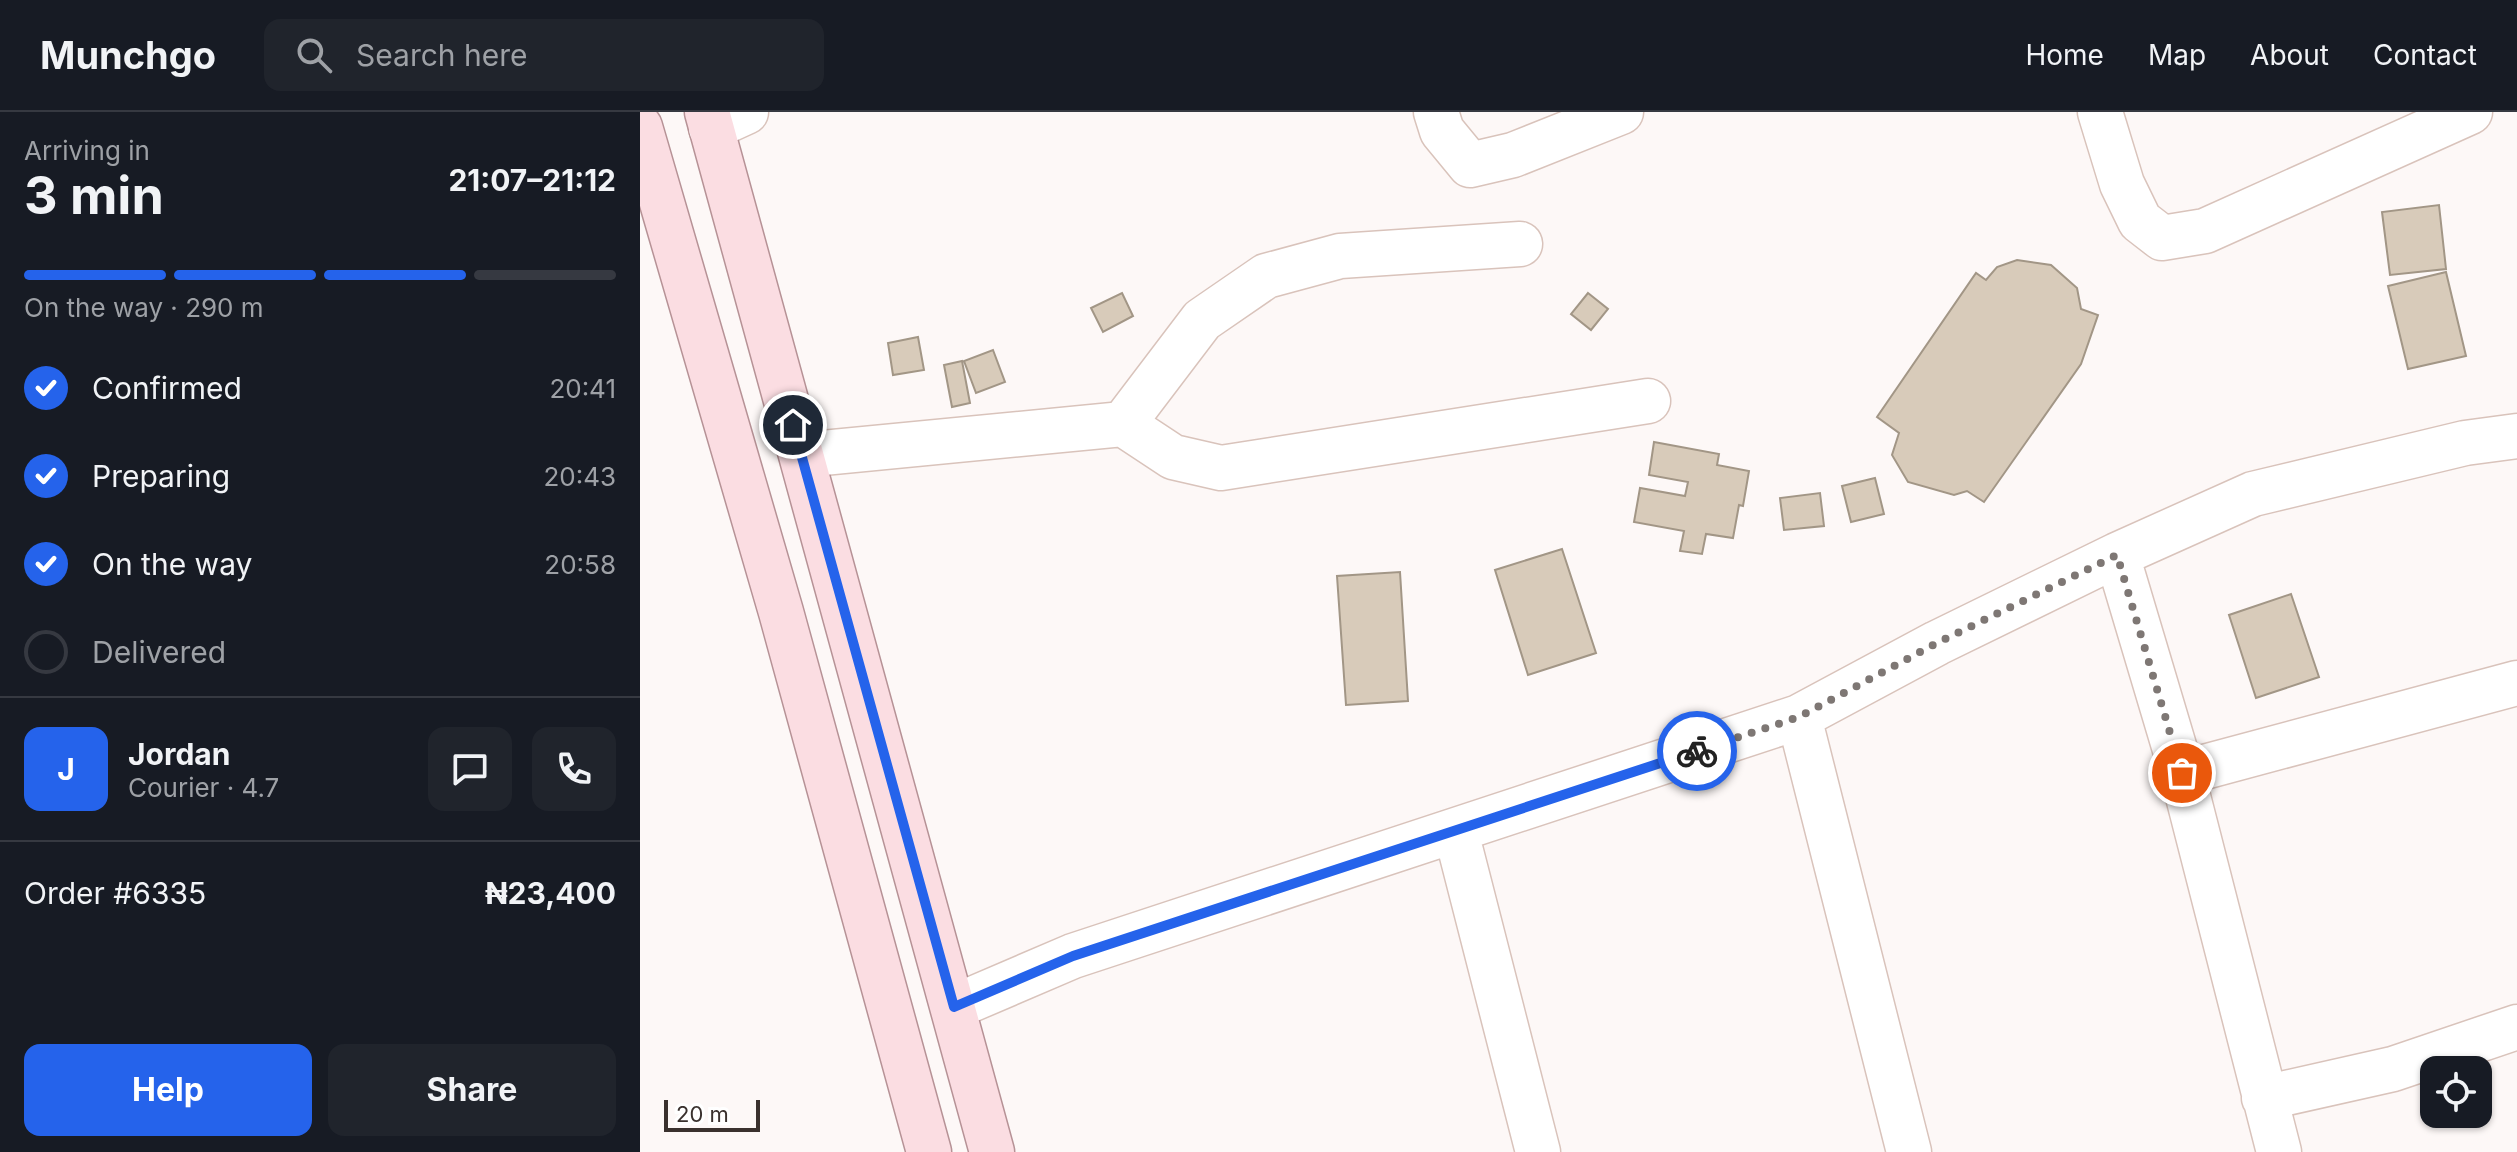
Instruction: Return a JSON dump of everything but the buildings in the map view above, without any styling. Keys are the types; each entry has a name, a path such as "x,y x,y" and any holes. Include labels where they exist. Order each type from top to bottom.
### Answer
{"main road":[{"path":"722,117 802,455 992,1152"},
{"path":"640,127 781,612 929,1152"}],"street":[{"path":"1436,112 1442,131 1470,165 1513,155 1621,112"},
{"path":"2100,112 2122,184 2140,221 2162,238 2205,231 2470,112"},
{"path":"1123,424 1202,320 1266,276 1340,256 1520,244"},
{"path":"802,455 1123,424 1173,457 1221,468 1648,401"},
{"path":"954,1007 1073,956 1799,717 1937,643 2117,555 2253,494 2465,443 2517,436"},
{"path":"2117,555 2182,773 2279,1152"},
{"path":"2182,773 2517,683"},
{"path":"1799,717 1909,1152"},
{"path":"1456,832 1538,1152"},
{"path":"2264,1098 2393,1069 2517,1027"}],"way so far":[{"path":"1697,751 1799,717 1937,643 2117,555 2182,773"}],"route":[{"path":"793,425 954,1007 1073,956 1697,751"}]}
